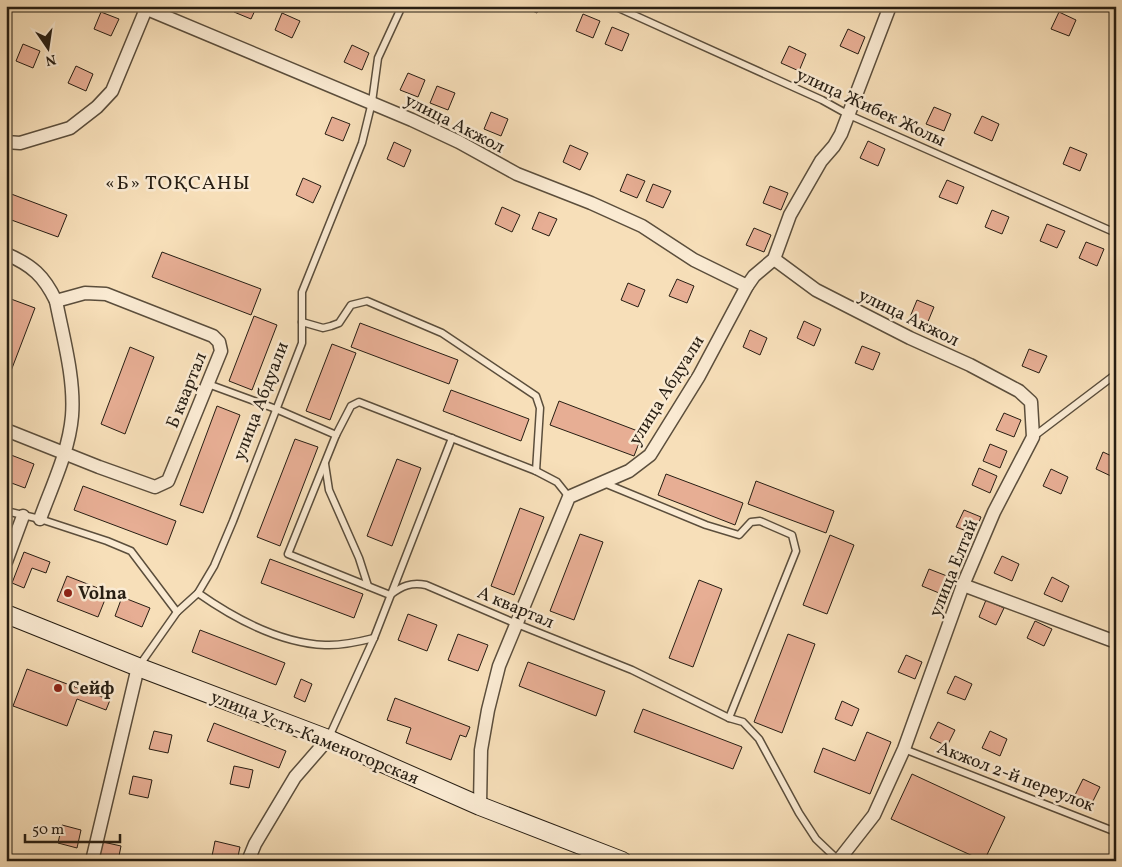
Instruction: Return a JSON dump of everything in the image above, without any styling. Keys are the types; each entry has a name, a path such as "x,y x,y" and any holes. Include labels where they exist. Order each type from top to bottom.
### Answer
{"street":[{"name":"улица Абдуали","path":"569,498 629,471 650,455 699,376 747,286 754,276 774,259 790,215 821,161 834,146 841,134 890,6"},
{"name":"улица Акжол","path":"151,9 372,102 459,142 517,174 591,203 642,226 694,260 747,286"},
{"path":"6,142 20,144 70,128 98,107 112,91 151,9"},
{"path":"6,254 29,265 49,286 56,301 70,377 72,416 65,452 40,519"},
{"name":"улица Акжол","path":"774,259 816,290 1019,391 1031,402 1033,437"},
{"name":"Б квартал","path":"6,430 100,467 155,486 168,481 221,351 219,342 213,336 106,294 86,293 56,301"},
{"name":"улица Елтай","path":"838,860 874,815 904,749 963,585 994,512 1033,437"},
{"path":"480,806 481,750 488,710 499,666 569,498"},
{"path":"6,562 22,516"},
{"path":"963,585 1116,642"},
{"name":"улица Усть-Каменогорская","path":"6,614 138,667 328,739 602,857 622,861"},
{"path":"92,861 138,667"},
{"path":"248,861 255,844 295,777 328,739"}],"lane":[{"name":"улица Абдуали","path":"177,612 198,593 214,566 302,343 302,292 362,143 372,102 378,58 402,6"},
{"name":"улица Жибек Жолы","path":"614,6 849,114 1116,233"},
{"path":"302,322 323,328 331,326 339,323 351,305 367,301 442,333 536,396 540,408 536,471"},
{"path":"1033,437 1116,374"},
{"path":"208,384 276,409 336,435"},
{"path":"390,595 288,554 324,463 351,406 359,402 536,471 557,482 569,498"},
{"path":"328,739 374,638 452,438"},
{"path":"324,463 329,490 359,558 368,586"},
{"path":"603,483 706,525 739,535 751,522 760,521 792,535 796,551 791,566 771,610 729,718"},
{"path":"6,512 40,519 107,541 131,552 177,612 138,667"},
{"name":"А квартал","path":"390,595 407,584 426,584 517,624 632,670 729,718 743,722 758,739 799,813 816,839 838,860"},
{"path":"198,593 223,611 243,621 298,641 325,645 348,644 374,638"},
{"name":"Акжол 2-й переулок","path":"904,749 1116,832"}],"building":[{"path":"236,6 257,6 251,19 234,12"},
{"path":"521,6 540,6 537,13"},
{"path":"101,12 119,19 111,36 94,29"},
{"path":"1059,12 1076,20 1069,36 1051,29"},
{"path":"282,13 300,21 292,38 275,30"},
{"path":"583,14 600,21 593,38 576,31"},
{"path":"612,27 629,34 622,51 605,44"},
{"path":"848,29 865,37 858,54 840,46"},
{"path":"23,44 40,51 33,68 16,61"},
{"path":"352,45 369,53 362,70 344,62"},
{"path":"789,46 806,54 799,71 781,63"},
{"path":"76,66 93,74 86,91 68,83"},
{"path":"408,73 425,80 418,97 400,90"},
{"path":"437,86 455,93 448,110 430,103"},
{"path":"934,107 951,114 944,131 926,124"},
{"path":"491,112 508,119 501,136 484,129"},
{"path":"982,116 999,124 992,141 974,133"},
{"path":"332,117 350,124 343,141 325,134"},
{"path":"868,141 885,149 878,166 860,158"},
{"path":"394,142 411,150 404,167 387,159"},
{"path":"570,145 588,153 580,170 563,162"},
{"path":"1070,147 1087,154 1080,171 1063,164"},
{"path":"627,174 645,181 637,198 620,191"},
{"path":"303,178 321,186 313,203 296,195"},
{"path":"947,180 964,187 957,204 939,197"},
{"path":"653,184 671,191 663,208 646,201"},
{"path":"770,186 788,193 781,210 763,203"},
{"path":"6,192 67,215 58,237 6,218"},
{"path":"502,207 520,215 512,232 495,224"},
{"path":"992,210 1009,217 1002,234 985,227"},
{"path":"539,212 557,219 549,236 532,229"},
{"path":"1047,224 1065,231 1057,248 1040,241"},
{"path":"754,228 771,235 764,252 746,245"},
{"path":"1086,242 1104,249 1097,266 1079,258"},
{"path":"162,252 261,289 251,315 152,277"},
{"path":"677,279 694,286 687,303 669,296"},
{"path":"628,283 645,290 638,307 621,300"},
{"path":"11,299 35,308 6,384 6,312"},
{"path":"917,300 934,307 927,324 910,317"},
{"path":"254,316 277,325 252,390 229,381"},
{"path":"804,321 821,329 814,346 797,338"},
{"path":"360,323 458,360 449,384 351,347"},
{"path":"750,330 767,338 760,355 743,347"},
{"path":"332,344 356,353 330,420 306,411"},
{"path":"862,346 880,353 873,370 855,363"},
{"path":"130,347 154,357 125,434 101,424"},
{"path":"1029,349 1047,356 1039,373 1022,366"},
{"path":"451,390 529,419 521,441 443,411"},
{"path":"559,401 643,433 634,456 550,425"},
{"path":"217,406 240,415 203,513 180,505"},
{"path":"1004,413 1021,420 1014,437 996,430"},
{"path":"295,439 318,447 280,546 257,537"},
{"path":"990,444 1007,451 1000,468 983,461"},
{"path":"1103,452 1116,458 1116,470 1113,477 1096,469"},
{"path":"6,453 34,464 25,488 6,481"},
{"path":"397,459 421,468 392,546 367,536"},
{"path":"979,468 997,476 990,493 972,485"},
{"path":"1051,469 1068,477 1061,494 1043,486"},
{"path":"666,474 743,503 735,525 658,495"},
{"path":"756,481 834,511 826,533 748,504"},
{"path":"83,486 176,521 167,545 74,510"},
{"path":"520,508 544,517 514,595 491,586"},
{"path":"964,510 981,517 974,534 956,527"},
{"path":"580,534 603,542 574,620 550,611"},
{"path":"830,535 854,545 827,614 803,605"},
{"path":"24,552 50,562 46,573 32,568 24,588 12,583"},
{"path":"1002,556 1019,564 1012,581 994,573"},
{"path":"270,559 363,594 354,618 261,583"},
{"path":"929,569 947,576 939,593 922,586"},
{"path":"67,576 108,592 98,617 57,601"},
{"path":"1052,577 1069,586 1062,602 1044,594"},
{"path":"699,580 722,589 693,667 669,658"},
{"path":"122,597 150,608 142,627 115,616"},
{"path":"986,600 1004,608 996,625 979,617"},
{"path":"408,614 437,625 427,651 398,640"},
{"path":"1035,621 1052,629 1044,646 1027,638"},
{"path":"200,630 285,663 276,685 192,652"},
{"path":"458,634 488,645 478,671 448,660"},
{"path":"788,634 815,644 782,733 754,722"},
{"path":"906,655 922,662 915,679 898,672"},
{"path":"528,662 605,691 596,716 519,686"},
{"path":"27,669 110,700 106,710 77,699 67,726 13,706"},
{"path":"955,676 972,684 965,700 947,693"},
{"path":"301,679 312,684 305,702 294,697"},
{"path":"395,698 470,727 466,737 460,735 451,760 406,743 411,728 387,720"},
{"path":"842,701 859,709 852,726 835,719"},
{"path":"643,709 742,747 733,769 634,732"},
{"path":"938,722 955,730 947,746 930,738"},
{"path":"214,723 286,751 279,768 207,741"},
{"path":"154,731 172,735 168,753 149,749"},
{"path":"990,731 1007,739 1000,756 982,748"},
{"path":"867,732 891,742 870,794 814,772 823,748 855,761"},
{"path":"234,766 253,770 249,788 230,784"},
{"path":"912,774 1005,817 984,861 891,819"},
{"path":"133,776 152,780 148,798 129,794"},
{"path":"1083,779 1100,787 1092,803 1075,795"},
{"path":"62,825 81,830 77,848 58,843"},
{"path":"215,841 240,847 237,861 211,861"},
{"path":"103,842 121,846 118,861 98,860"}],"place":[{"name":"Volna","path":"68,593"},
{"name":"Сейф","path":"58,688"}],"district":[{"name":"«Б» ТОҚСАНЫ","path":"178,182"}]}
